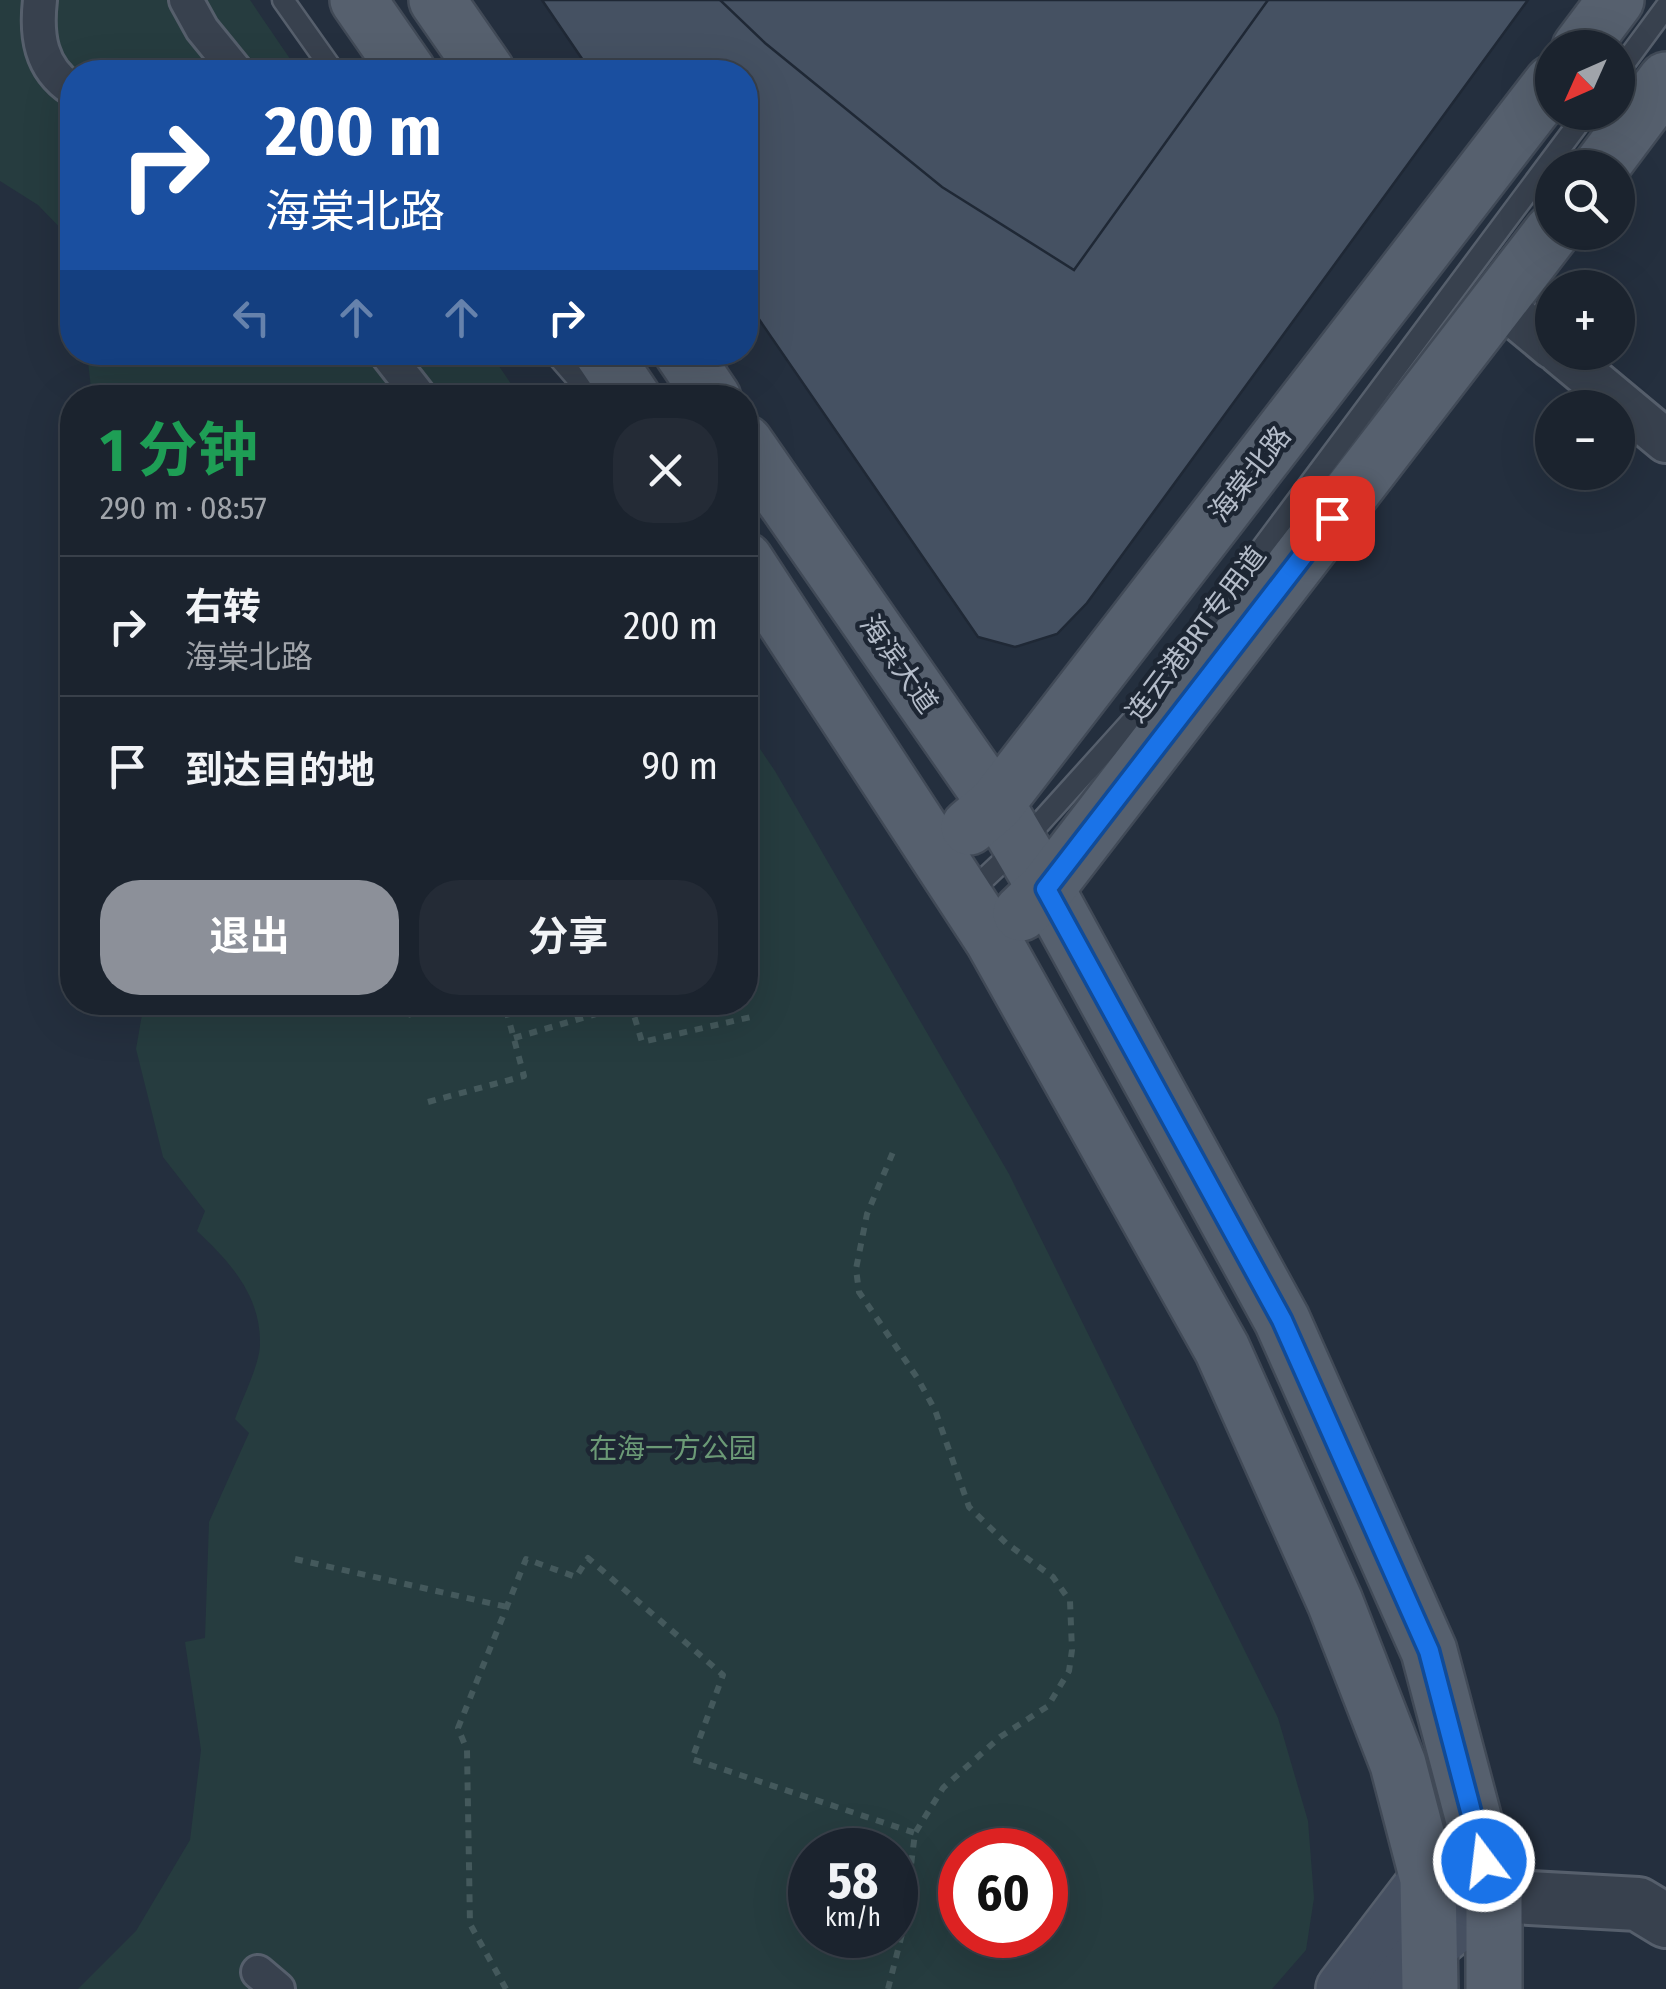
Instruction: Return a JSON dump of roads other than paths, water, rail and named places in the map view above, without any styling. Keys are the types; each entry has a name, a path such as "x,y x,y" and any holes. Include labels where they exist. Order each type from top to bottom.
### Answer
{"main road":[{"path":"358,0 400,60"},
{"path":"437,0 479,60"},
{"path":"1594,30 1616,0"},
{"path":"1614,150 1666,80"},
{"name":"海棠北路","path":"965,898 1021,846 1535,106"},
{"name":"海棠北路","path":"965,898 1021,846 1500,303 1539,250"},
{"name":"海滨大道","path":"758,462 1021,846 1282,1320 1429,1651 1494,1896"},
{"path":"758,579 965,898 1222,1349 1336,1602 1398,1764 1428,1878 1430,1967"},
{"path":"1428,1878 1494,1896"},
{"path":"1344,1989 1428,1878"},
{"path":"1396,1989 1430,1967 1494,1896"},
{"path":"1494,1896 1494,1989"}],"street":[{"path":"40,0 37,27 43,56 60,81"},
{"path":"186,0 202,29 227,60"},
{"path":"1500,303 1535,333"},
{"path":"395,365 412,385"},
{"path":"1581,370 1666,441"},
{"path":"1494,1896 1638,1904 1666,1921"}],"lane":[{"path":"283,0 326,60"},
{"path":"1635,49 1666,7"},
{"name":"连云港BRT专用道","path":"1021,846 1139,712 1574,130"},
{"path":"565,365 583,385"},
{"path":"758,587 784,617"}],"park label":[{"name":"在海一方公园","path":"673,1448"}]}
